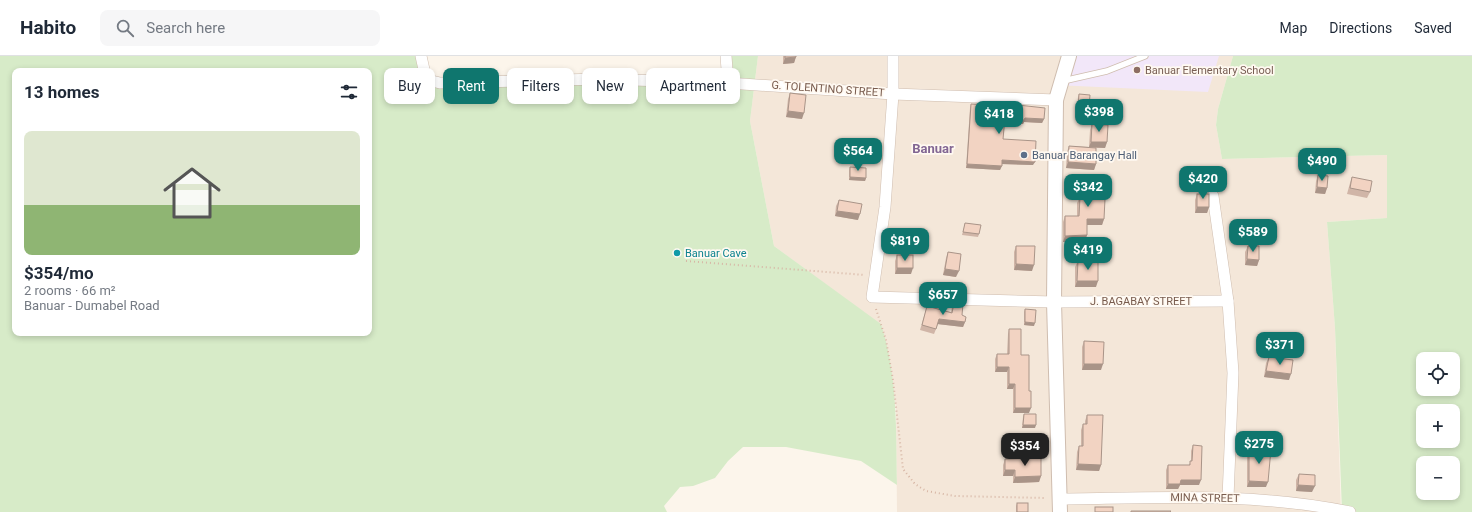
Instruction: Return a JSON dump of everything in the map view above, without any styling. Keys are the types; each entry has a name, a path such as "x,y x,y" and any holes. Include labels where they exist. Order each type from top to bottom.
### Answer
{"street":[{"name":"G. TOLENTINO STREET","path":"421,56 424,74 428,80 440,83 601,79 646,80"},
{"path":"726,56 727,68"},
{"path":"872,297 885,207 893,94 894,56"},
{"path":"1060,505 1054,302 1056,100 1069,56"},
{"name":"G. TOLENTINO STREET","path":"740,84 893,94 1056,100"},
{"path":"1213,196 1228,301 1233,373 1228,498"},
{"name":"J. BAGABAY STREET","path":"872,297 1054,302 1228,301"},
{"name":"MINA STREET","path":"1060,505 1228,498 1320,506 1350,512"}],"lane":[{"path":"1061,82 1107,71 1145,56"}],"path":[{"path":"686,261 874,276"},
{"path":"872,297 886,340 893,380 903,469 915,484 926,491 955,496 1060,505"}],"shaded area":[{"path":"758,56 1233,56 1218,109 1216,125 1222,159 1387,155 1387,218 1327,222 1335,328 1341,512 897,512 896,408 881,325 774,246 750,121"},
{"name":"Banuar Elementary School","path":"1065,56 1219,56 1208,92 1055,85"}],"green space":[{"path":"0,56 421,56 424,68 384,68 384,104 435,104 435,80 443,80 443,104 499,104 499,81 507,81 507,104 574,104 574,81 582,82 582,104 638,104 638,82 646,82 646,104 740,104 740,68 726,68 726,56 758,56 750,121 774,246 881,324 891,364 895,404 897,485 861,461 786,447 743,447 728,461 715,478 693,486 680,487 664,506 667,512 0,512"},
{"path":"1233,56 1472,56 1472,512 1342,512 1335,328 1327,222 1387,218 1387,155 1222,159 1216,125 1218,109"}],"building":[{"path":"785,56 796,56 796,57 785,58"},
{"path":"790,93 806,95 804,113 788,111"},
{"path":"1079,94 1090,95 1089,107 1078,106"},
{"path":"971,104 1008,106 1009,104 1045,108 1044,119 1025,118 1024,120 1005,118 1003,139 1036,141 1035,162 1002,160 1002,166 967,164"},
{"path":"1092,124 1108,125 1107,142 1091,142"},
{"path":"1069,146 1096,148 1096,164 1068,162"},
{"path":"850,167 866,168 866,178 850,177"},
{"path":"1318,175 1328,176 1327,188 1317,187"},
{"path":"1352,177 1372,181 1370,192 1350,188"},
{"path":"1087,178 1106,179 1104,219 1087,219 1087,235 1065,236 1065,216 1079,216 1080,197 1086,197"},
{"path":"1197,194 1209,194 1209,207 1197,207"},
{"path":"839,200 862,204 860,214 837,211"},
{"path":"965,223 981,225 979,234 963,232"},
{"path":"1016,246 1035,246 1034,265 1016,264"},
{"path":"1248,246 1259,246 1259,260 1247,259"},
{"path":"948,252 961,254 959,271 945,269"},
{"path":"897,255 913,255 913,268 897,268"},
{"path":"1078,261 1098,262 1098,281 1077,281"},
{"path":"954,303 963,304 962,315 966,317 965,322 939,319 936,329 922,325 927,306 952,313"},
{"path":"1025,309 1036,310 1035,323 1025,322"},
{"path":"1009,329 1021,329 1021,355 1029,355 1029,391 1031,391 1031,408 1015,408 1015,384 1009,384 1009,367 997,367 997,354 1009,354"},
{"path":"1084,341 1104,342 1103,364 1084,364"},
{"path":"1269,357 1293,360 1291,374 1266,371"},
{"path":"1024,414 1036,414 1036,425 1023,425"},
{"path":"1087,415 1103,415 1101,465 1078,464 1079,446 1083,446 1083,424 1087,424"},
{"path":"1193,445 1202,446 1201,480 1181,480 1180,484 1168,484 1168,465 1190,465 1190,461 1192,461"},
{"path":"1249,448 1271,449 1268,482 1249,481"},
{"path":"1041,458 1041,476 1015,477 1015,470 1005,470 1005,459"},
{"path":"1299,474 1315,475 1315,486 1298,485"},
{"path":"1017,503 1028,503 1028,512 1017,512"},
{"path":"1095,507 1113,507 1113,512 1095,512"},
{"path":"1131,511 1171,511 1131,512"}],"place":[{"name":"Banuar Elementary School","path":"1137,70"},
{"name":"Banuar Barangay Hall","path":"1024,155"},
{"name":"Banuar Cave","path":"677,253"}],"district":[{"name":"Banuar","path":"933,148"}]}
